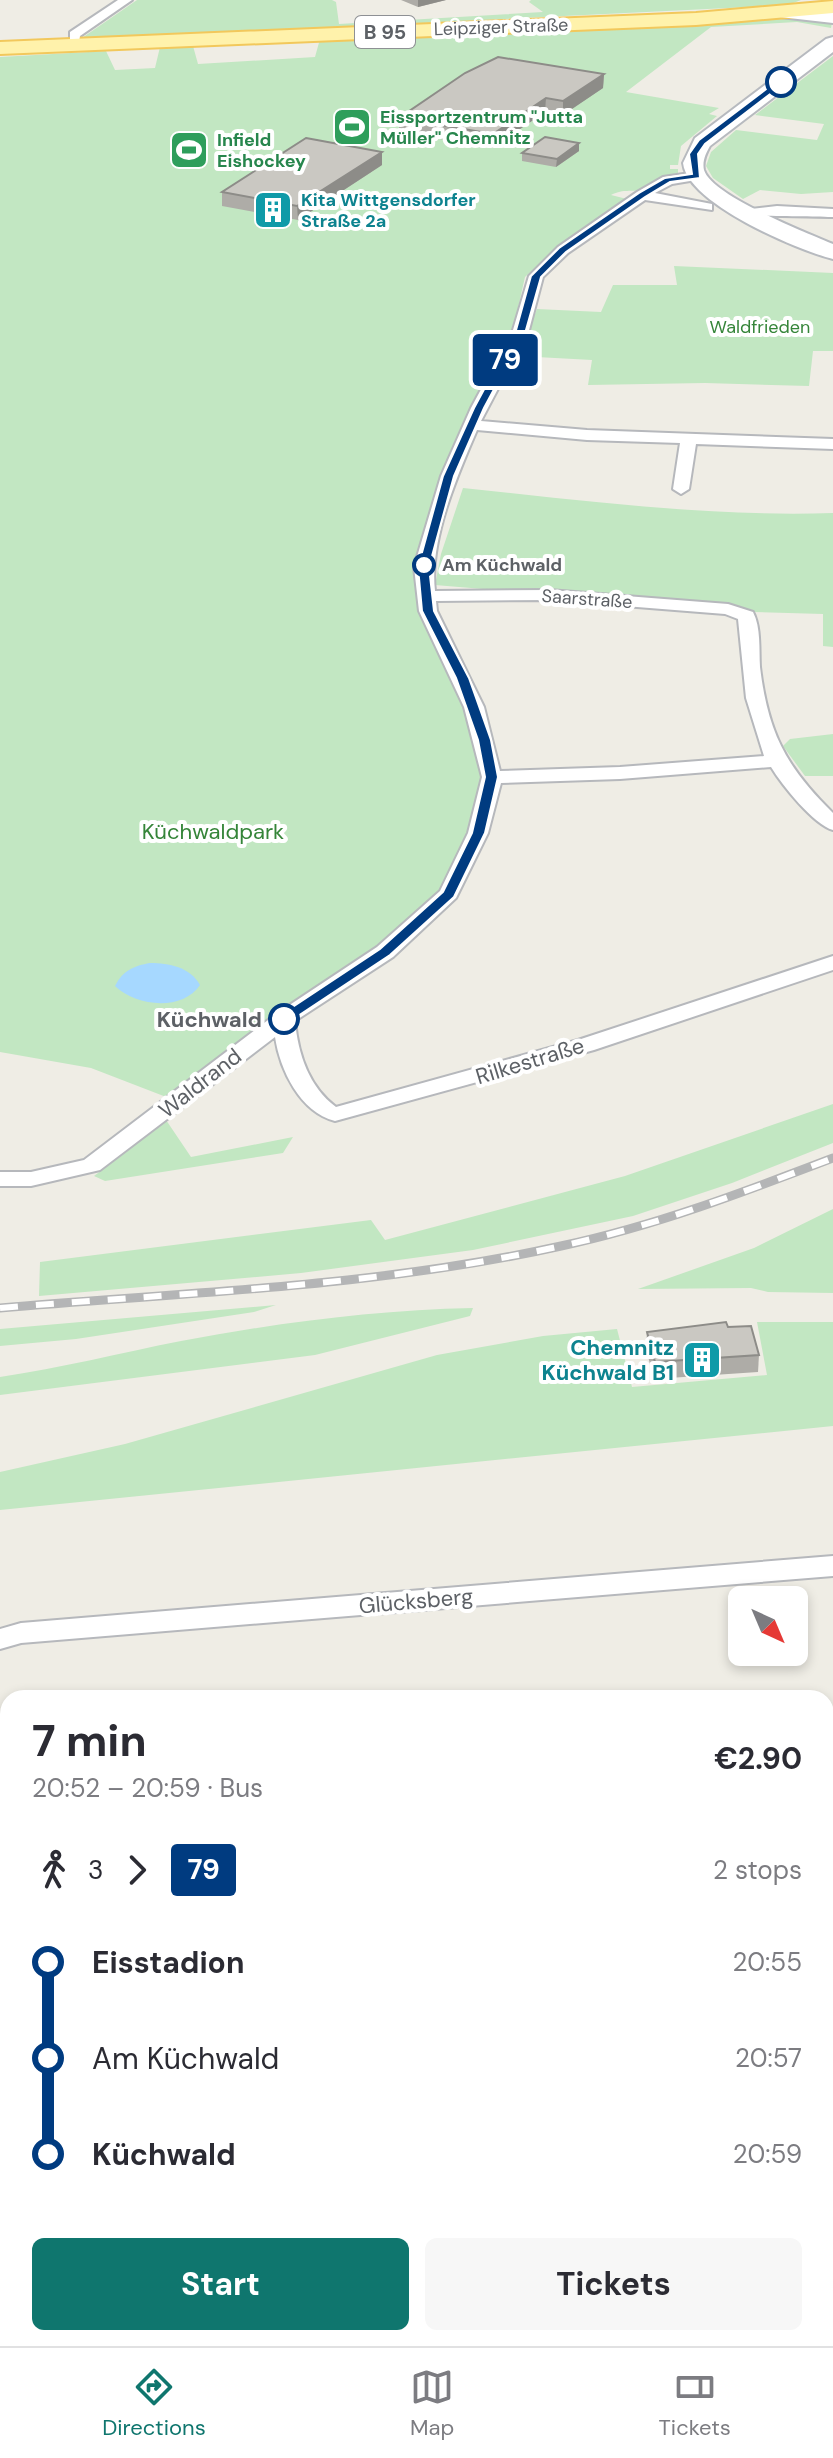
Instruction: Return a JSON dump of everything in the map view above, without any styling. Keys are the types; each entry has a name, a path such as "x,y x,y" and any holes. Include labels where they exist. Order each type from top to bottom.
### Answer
{"main road":[{"name":"Leipziger Straße","path":"74,44 88,40 828,7"},
{"name":"Leipziger Straße","path":"0,48 786,13 828,7"}],"street":[{"path":"74,44 74,35 126,0"},
{"path":"833,43 702,142 694,154 697,176 714,194 833,252"},
{"name":"Waldrand","path":"0,1179 31,1179 92,1165 284,1019 385,952 449,894 478,833 492,777 474,707 428,611 425,596 423,567 449,476 471,425 521,330 536,276 563,250 642,195 668,180 697,176"},
{"path":"642,195 707,207"},
{"path":"751,213 765,210 833,213"},
{"path":"471,425 587,435 833,444"},
{"path":"681,489 689,438"},
{"name":"Saarstraße","path":"425,596 549,595 728,609 747,616 750,680 756,708 778,761"},
{"path":"492,777 620,773 778,761 788,777 833,824"},
{"name":"Rilkestraße","path":"284,1019 286,1052 291,1066 324,1110 335,1114 426,1092 644,1027 833,963"},
{"name":"Glücksberg","path":"0,1639 9,1634 833,1566"}],"green space":[{"path":"137,0 332,0 336,2 339,24 543,12 529,2 531,0 801,0 788,5 79,40"},
{"name":"Küchwaldpark","path":"783,17 832,22 831,28 797,22 711,27 626,92 719,108 709,114 717,116 681,146 678,165 670,165 670,169 678,169 678,173 642,189 611,195 627,199 557,248 525,277 514,326 469,426 416,566 459,678 488,774 473,830 441,893 379,951 174,1100 91,1068 0,1052 0,57 106,51 115,70 155,68 160,47 193,46 198,64 315,57 320,39 355,39 382,47 395,46 389,37"},
{"path":"833,56 833,192 801,194 760,190 743,199 713,178 706,166 711,152 736,130 817,140 824,124 755,115"},
{"name":"Waldfrieden","path":"674,266 833,273 833,351 813,351 809,386 705,383 588,385 592,360 518,356 537,309 601,312 613,285 677,285"},
{"path":"463,488 694,510 833,513 833,647 823,646 823,614 754,612 435,585 441,554"},
{"path":"833,734 833,776 805,776 783,746 790,739"},
{"path":"833,1104 833,1143 732,1183 633,1216 473,1250 301,1273 39,1296 40,1262 371,1220 385,1240 625,1176"},
{"path":"164,1117 191,1157 293,1137 283,1153 105,1181 94,1176 130,1149 132,1142"},
{"path":"833,1209 833,1293 768,1292 751,1288 638,1289 754,1248"},
{"path":"276,1305 254,1312 76,1339 0,1346 0,1329"},
{"path":"473,1308 470,1316 315,1355 0,1395 0,1377 181,1341 326,1318"},
{"path":"757,1322 833,1322 833,1426 0,1510 0,1472 125,1444 437,1355 543,1336 617,1329 632,1387 767,1375"}],"water":[{"path":"150,963 178,967 191,974 200,985 182,999 158,1003 134,998 115,986 130,970"}],"building":[{"path":"498,57 604,74 563,101 546,98 493,134 399,118 465,73"},
{"path":"545,137 579,143 557,159 522,153"},
{"path":"306,138 382,152 297,206 222,192"},
{"path":"726,1322 728,1327 751,1326 759,1355 655,1362 647,1332"}],"railway":[{"path":"0,1308 282,1286 492,1260 631,1229 733,1196 833,1158"}],"bus line":[{"name":"79","path":"284,1019 385,952 449,894 478,833 492,777 485,740 463,678 428,611 423,567 449,476 479,408 521,330 536,276 563,250 642,195 668,180 697,176 694,154 702,142 781,82"}],"place":[{"name":"Eissportzentrum \"Jutta Müller\" Chemnitz","path":"352,127"},
{"name":"Infield Eishockey","path":"189,150"},
{"name":"Kita Wittgensdorfer Straße 2a","path":"273,210"},
{"name":"Am Küchwald","path":"424,565"},
{"name":"Küchwald","path":"284,1019"},
{"name":"Chemnitz Küchwald B1","path":"702,1360"}]}
